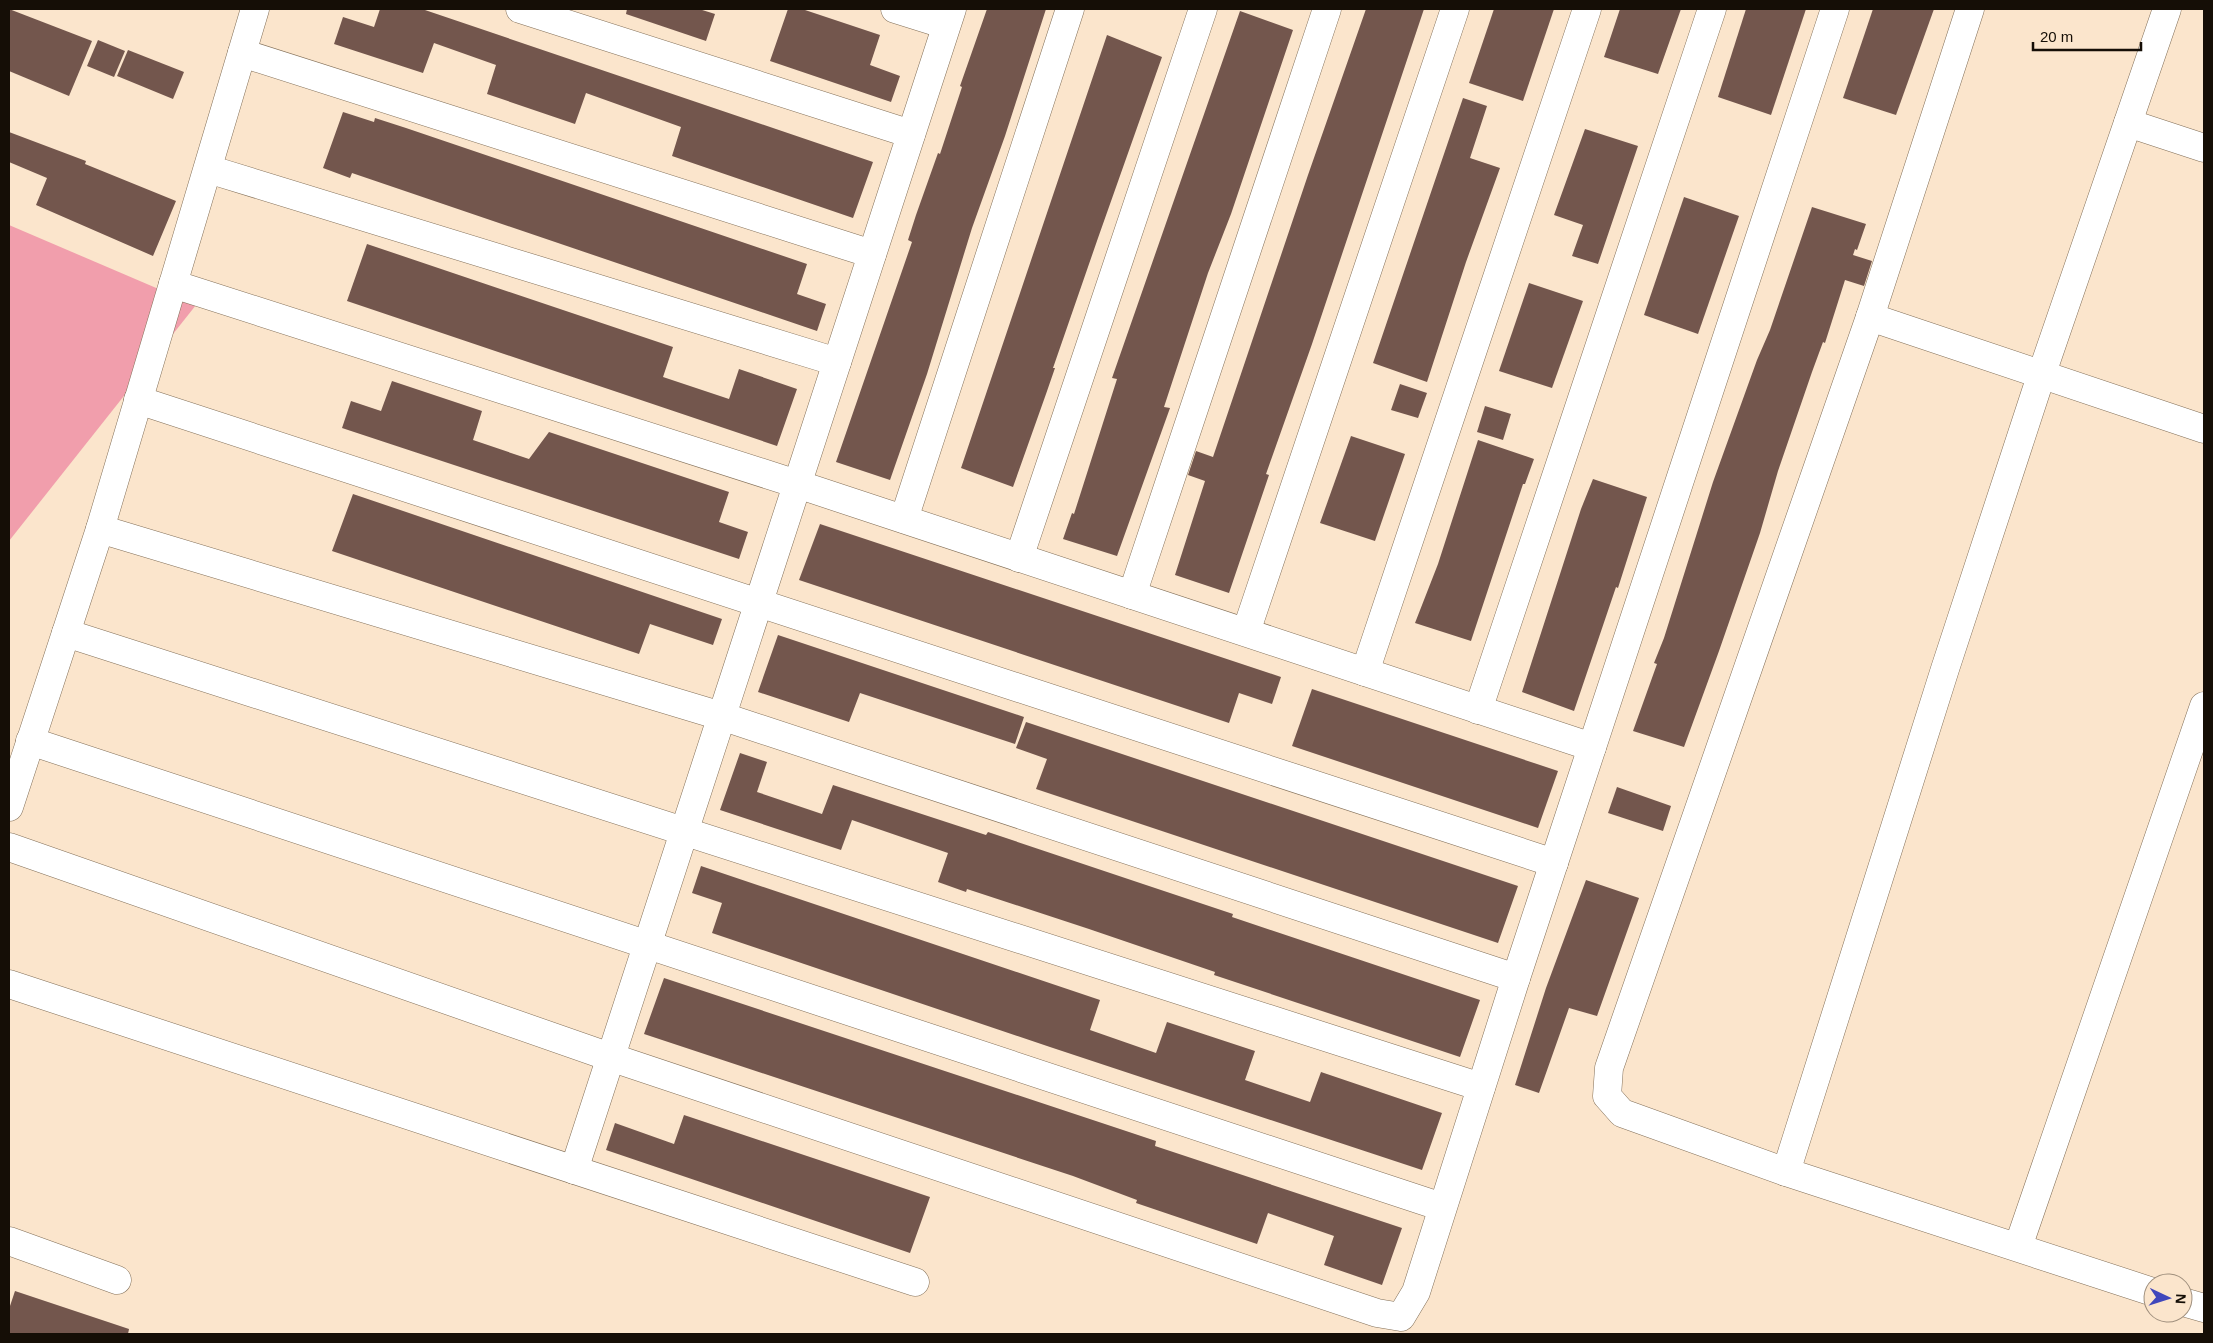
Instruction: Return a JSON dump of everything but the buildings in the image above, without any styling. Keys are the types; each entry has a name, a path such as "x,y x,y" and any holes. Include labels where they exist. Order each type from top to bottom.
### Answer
{"street":[{"path":"9,807 100,529 255,9"},
{"path":"520,9 911,134"},
{"path":"574,1170 949,17 895,9"},
{"path":"904,519 1070,9"},
{"path":"1020,558 1203,9"},
{"path":"1132,595 1327,9"},
{"path":"1246,632 1455,9"},
{"path":"1365,672 1587,9"},
{"path":"1478,710 1712,9"},
{"path":"9,847 610,1057 1377,1313 1401,1317 1416,1292 1516,978 1835,9"},
{"path":"1970,9 1870,317 1609,1068 1607,1096 1622,1113 1786,1172 2143,1289"},
{"path":"1786,1172 1948,660 2041,376 2167,9"},
{"path":"242,52 872,254"},
{"path":"2128,123 2204,148"},
{"path":"208,169 837,362"},
{"path":"173,284 797,484 1592,747"},
{"path":"1870,317 2041,376 2204,429"},
{"path":"138,400 1554,863"},
{"path":"100,529 721,716 1516,978"},
{"path":"66,633 1481,1087"},
{"path":"2018,1247 2204,706"},
{"path":"30,741 1442,1207"},
{"path":"9,984 915,1282"},
{"path":"9,1241 117,1280"}],"shaded area":[{"path":"9,225 196,305 9,541"}]}
